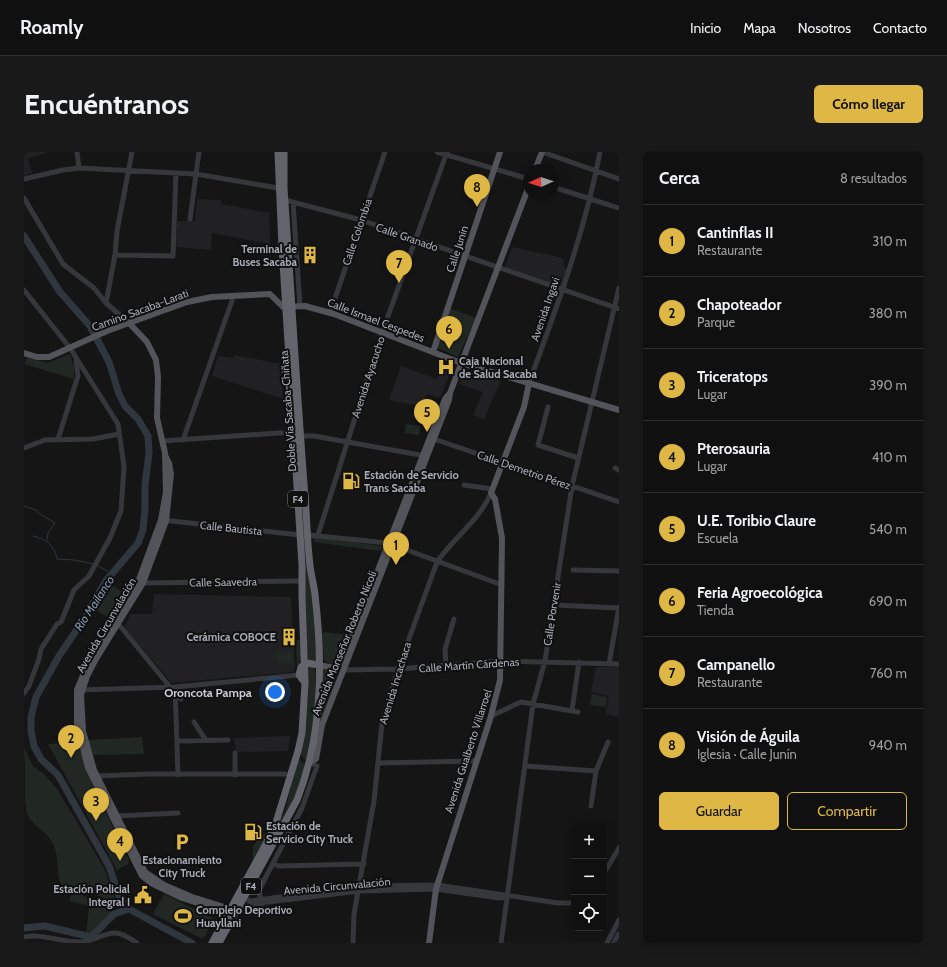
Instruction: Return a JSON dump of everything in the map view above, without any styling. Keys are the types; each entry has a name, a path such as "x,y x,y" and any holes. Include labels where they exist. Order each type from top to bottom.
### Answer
{"highway":[{"name":"Doble Vía Sacaba-Chiñata","path":"278,152 278,188 300,436 304,535 302,581 306,663 302,733 298,751"},
{"name":"Doble Vía Sacaba-Chiñata","path":"284,152 293,432 304,535 315,595 319,665 315,727 309,763"},
{"path":"305,683 299,675 301,667 306,663 319,665"},
{"path":"298,751 300,759 309,763"},
{"name":"F4","path":"219,943 230,911 274,829 298,751"},
{"name":"F4","path":"212,943 239,908 292,812 301,790 309,763"}],"main road":[{"name":"Calle Junín","path":"433,352 500,152"},
{"path":"537,164 542,152"},
{"name":"Avenida Monseñor Roberto Nicoli","path":"309,763 316,759 322,725 425,456 449,400 450,393 461,363 524,200"},
{"name":"Camino Sacaba-Larati","path":"24,353 43,358 70,348 107,331 187,302 212,296 270,294 283,307 289,307"},
{"name":"Calle Ismael Cespedes","path":"289,307 300,306 330,313 461,363 619,410"},
{"name":"Avenida Circunvalación","path":"117,622 143,583 163,520 171,474 157,418 158,377 156,360 147,342 129,323"},
{"name":"Avenida Ingavi","path":"492,491 501,463 521,414 529,383"},
{"name":"Avenida Gualberto Villarroel","path":"429,943 436,887 475,761 491,716 500,680 502,538 495,499 492,491"},
{"name":"Avenida Circunvalación","path":"137,863 95,777 83,741 80,690 138,582 163,520"},
{"name":"Avenida Monseñor Roberto Nicoli","path":"319,665 330,668 337,666 342,662 391,544"},
{"path":"330,668 336,675 339,682"},
{"name":"Avenida Circunvalación","path":"95,777 117,816 142,876 192,898 230,911"}],"street":[{"path":"76,152 79,168"},
{"path":"106,302 115,254 117,231 132,152"},
{"path":"190,219 199,152"},
{"name":"Calle Colombia","path":"330,313 360,220 385,152"},
{"path":"437,152 446,153 523,177"},
{"path":"542,152 619,179"},
{"name":"Avenida Ingavi","path":"529,383 563,291 590,200 600,152"},
{"name":"Avenida Ayacucho","path":"318,535 382,333 414,239 446,153"},
{"path":"24,179 79,168 196,174 278,188"},
{"path":"115,254 173,256 176,173"},
{"path":"559,189 619,208"},
{"path":"24,198 63,264 94,288 106,302 129,323"},
{"name":"Calle Granado","path":"285,200 360,220 563,291 617,308"},
{"path":"293,202 300,306"},
{"name":"Calle Porvenir","path":"501,943 533,704 545,661 572,486 617,308 619,288"},
{"path":"24,290 70,348 118,424 124,467 121,511 110,538 89,576 74,590 61,622 58,624 41,649 29,686 24,693"},
{"path":"184,440 234,295"},
{"path":"58,439 78,376 76,358"},
{"path":"548,407 538,445 578,458"},
{"path":"162,441 293,432"},
{"path":"24,448 45,440 93,439 119,434"},
{"path":"300,436 314,436 346,443 425,456"},
{"name":"Calle Demetrio Pérez","path":"432,439 619,502"},
{"path":"464,485 492,491"},
{"name":"Avenida Incachaca","path":"353,943 354,914 364,864 379,763 382,723 398,669 437,562 446,549 474,521 492,491"},
{"name":"Calle Bautista","path":"163,520 304,535 318,535 391,544 502,585"},
{"path":"573,570 619,571"},
{"name":"Calle Saavedra","path":"143,583 302,581"},
{"path":"554,605 619,608 608,664"},
{"path":"446,666 445,650 454,619"},
{"path":"117,622 181,699"},
{"name":"Calle Martín Cárdenas","path":"344,670 398,669 500,661 619,664"},
{"path":"491,716 522,702 575,711 579,662"},
{"path":"80,690 173,689 299,675"},
{"path":"173,689 178,774"},
{"path":"194,722 205,740"},
{"path":"177,741 228,740"},
{"path":"591,806 596,772 608,742"},
{"path":"235,753 235,774"},
{"path":"379,763 475,761"},
{"path":"263,913 259,890 302,808 316,768 316,765 309,763"},
{"path":"525,766 596,772"},
{"path":"95,777 178,774 285,774"},
{"path":"117,816 178,813"},
{"path":"607,868 619,848"},
{"path":"273,864 279,866 364,864"},
{"name":"Avenida Circunvalación","path":"244,898 250,901 260,901 359,889 436,887 499,898 508,896 562,903 571,902"},
{"name":"Avenida Circunvalación","path":"239,908 260,901"},
{"path":"607,943 619,920"},
{"path":"24,938 36,935 61,941 80,942 91,941 113,933 119,933 137,943"}],"shaded area":[{"path":"24,152 49,152 28,159 32,173 24,176"},
{"path":"197,199 221,200 221,204 269,213 270,244 212,233 211,250 176,247 177,221 195,221"},
{"path":"512,247 563,258 564,268 567,269 561,285 559,286 505,267"},
{"path":"449,308 476,318 458,357 437,348"},
{"path":"70,354 74,367 74,379 24,364 27,357 47,363"},
{"path":"234,355 281,364 283,399 212,376 218,356 234,358"},
{"path":"401,366 437,379 440,369 450,373 442,394 438,398 427,394 424,407 389,400"},
{"path":"468,370 501,380 484,419 473,415 483,392 459,384 464,371"},
{"path":"406,424 420,426 419,435 405,433"},
{"path":"314,538 383,546 381,551 314,542"},
{"path":"307,564 313,596 317,662 308,661 304,599 305,565"},
{"path":"112,585 126,594 111,619 96,610"},
{"name":"Cerámica COBOCE","path":"154,594 291,597 295,669 292,672 172,683 124,627 131,614 152,614"},
{"path":"324,632 349,635 338,661 330,664 324,660 322,634"},
{"path":"296,640 300,640 301,657 297,667"},
{"path":"277,653 293,653 293,664 277,663"},
{"path":"308,665 315,669 315,707 307,760 304,759 301,754 308,696"},
{"path":"596,667 619,667 619,717 606,714 609,696 591,692"},
{"path":"321,668 333,672 337,682 317,731"},
{"path":"592,694 607,697 606,707 590,705"},
{"path":"290,736 288,751 237,752 233,738"},
{"path":"142,737 144,754 92,755 88,740"},
{"path":"73,742 73,745 80,745 86,771 129,860 128,864 117,870 48,744"},
{"path":"24,748 33,766 45,775 57,789 77,822 105,870 119,910 112,904 93,894 61,885 58,876 54,846 48,836 34,824 28,816 25,798"},
{"path":"298,759 306,765 297,795 270,845 285,811"},
{"path":"270,832 253,864 253,847 261,835"},
{"path":"71,894 83,895 114,914 91,937 86,936 89,906 70,901"},
{"name":"Complejo Deportivo Huayllani","path":"164,894 214,919 203,939 153,914"}],"waterway":[{"name":"Río Mailanco","path":"24,236 60,292 90,326 109,362 119,394 125,406 138,419 148,436 149,453 145,485 143,530 138,543 105,582 86,616 59,656 36,697 31,717 31,731 34,746 41,759 58,775 109,866 119,896 129,909 192,943"},
{"path":"24,506 36,510 38,513 55,523 48,533 47,540"},
{"path":"33,536 49,543 52,546 57,559 74,560 94,564"},
{"path":"97,565 112,574"},
{"path":"24,928 45,926 91,937 114,914 129,909"},
{"path":"615,943 619,935"}],"place":[{"name":"Visión de Águila","path":"477,207"},
{"name":"Terminal de Buses Sacaba","path":"310,255"},
{"name":"Campanello","path":"399,283"},
{"name":"Feria Agroecológica","path":"449,349"},
{"name":"Caja Nacional de Salud Sacaba","path":"446,367"},
{"name":"U.E. Toribio Claure","path":"427,432"},
{"name":"Estación de Servicio Trans Sacaba","path":"351,481"},
{"name":"Cantinflas II","path":"396,565"},
{"name":"Cerámica COBOCE","path":"289,637"},
{"name":"Chapoteador","path":"71,758"},
{"name":"Triceratops","path":"96,821"},
{"name":"Estación de Servicio City Truck","path":"253,832"},
{"name":"Estacionamiento City Truck","path":"182,842"},
{"name":"Pterosauria","path":"120,861"},
{"name":"Estación Policial Integral I","path":"143,895"},
{"name":"Complejo Deportivo Huayllani","path":"183,916"}],"district":[{"name":"Oroncota Pampa","path":"208,692"}]}
